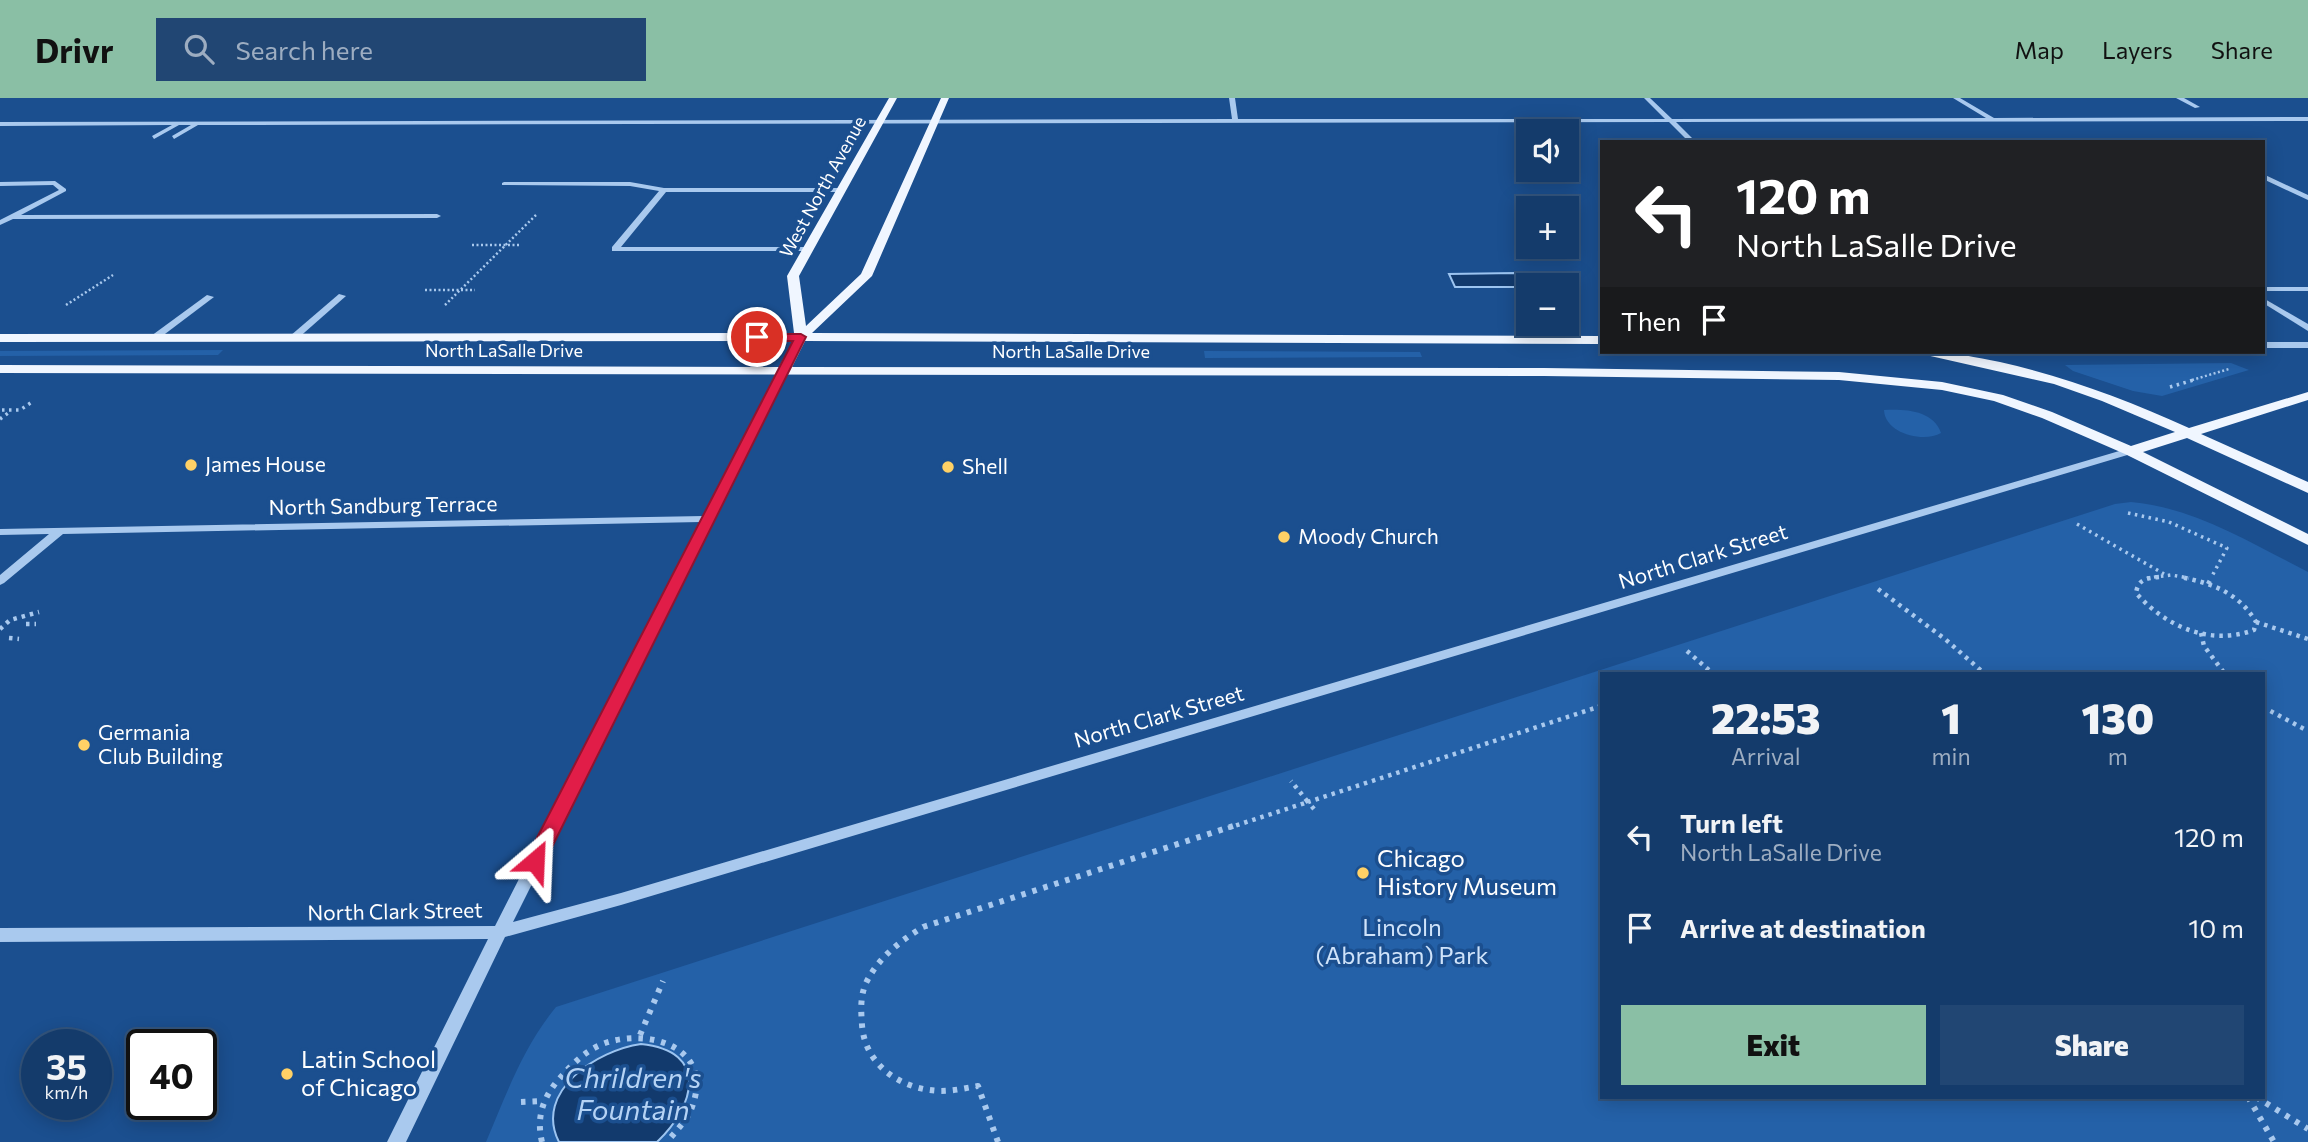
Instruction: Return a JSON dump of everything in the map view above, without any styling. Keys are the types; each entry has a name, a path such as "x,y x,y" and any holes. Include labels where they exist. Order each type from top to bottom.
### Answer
{"main road":[{"name":"West North Avenue","path":"801,337 793,276 893,98"},
{"path":"784,370 801,337 866,276 945,98"},
{"name":"North LaSalle Drive","path":"0,338 1600,340"},
{"path":"1941,354 2018,369 2078,387 2308,488"},
{"name":"North LaSalle Drive","path":"0,369 1718,373 1839,376 1942,386 1998,398 2047,415 2130,451 2308,540"},
{"name":"North Clark Street","path":"2130,451 2308,396"}],"street":[{"path":"1232,98 1236,122"},
{"path":"1647,98 1691,140"},
{"path":"1956,98 1993,120"},
{"path":"2179,98 2197,107"},
{"path":"0,124 2308,119"},
{"path":"0,132 18,124"},
{"path":"154,137 180,124"},
{"path":"174,137 199,124"},
{"path":"2265,177 2308,198"},
{"path":"0,184 55,183 64,190 0,223"},
{"path":"504,184 630,184 664,190 842,190"},
{"path":"664,190 615,249 808,249"},
{"path":"12,217 437,216"},
{"path":"2265,289 2308,289"},
{"path":"293,338 342,296"},
{"path":"154,338 210,297"},
{"path":"2265,301 2308,328"},
{"path":"2265,345 2308,345"},
{"path":"396,1142 784,370"},
{"name":"North Clark Street","path":"0,935 500,932 645,892 2130,451"},
{"name":"North Sandburg Terrace","path":"0,532 708,519"},
{"path":"0,581 58,532"}],"path":[{"path":"439,311 543,208"},
{"path":"472,245 521,245"},
{"path":"59,310 113,275"},
{"path":"425,290 475,290"},
{"path":"2164,389 2230,369"},
{"path":"2,410 20,410"},
{"path":"0,419 13,410"},
{"path":"2128,513 2169,522 2227,548 2208,584"},
{"path":"2077,524 2166,575 2208,584 2242,602 2256,622 2308,639"},
{"path":"2166,575 2143,579 2137,585 2136,593 2155,614 2201,633 2230,636 2253,630 2256,622"},
{"path":"1878,589 1945,639 1983,672"},
{"path":"0,629 10,620 39,612"},
{"path":"26,624 36,624"},
{"path":"2201,633 2204,646 2224,672"},
{"path":"9,638 19,639"},
{"path":"1687,651 1710,671 1707,672"},
{"path":"998,1142 978,1086 939,1091 909,1085 887,1073 871,1059 860,1034 861,994 879,961 901,940 923,927 1600,706"},
{"path":"2265,707 2308,731"},
{"path":"1291,781 1314,809"},
{"path":"640,1035 663,981"},
{"path":"542,1142 538,1121 544,1101 563,1072 584,1054 611,1041 640,1035 674,1043 693,1062 697,1073 697,1088 687,1118 667,1142"},
{"path":"2249,1099 2274,1142"},
{"path":"2259,1099 2308,1129"},
{"path":"521,1102 544,1101"}],"green space":[{"path":"223,350 218,355 0,356 0,351"},
{"path":"1204,351 1420,352 1422,357 1205,358"},
{"path":"2231,363 2249,370 2162,396 2133,391 2073,371 2065,365"},
{"path":"1884,410 1925,415 1937,425 1941,433 1925,437 1906,434 1891,425"},
{"name":"Lincoln (Abraham) Park","path":"2131,502 2154,505 2200,519 2308,572 2308,1142 486,1142 525,1055 556,1007 2115,504"}],"water":[{"path":"1515,273 1516,287 1455,287 1449,274"},
{"name":"Chrildren's Fountain","path":"641,1044 663,1049 678,1057 686,1069 689,1082 687,1097 670,1128 657,1142 559,1142 553,1123 555,1106 562,1090 589,1064 624,1048"}],"place":[{"name":"James House","path":"191,465"},
{"name":"Shell","path":"948,467"},
{"name":"Moody Church","path":"1284,537"},
{"name":"Germania Club Building","path":"84,745"},
{"name":"Chicago History Museum","path":"1363,873"},
{"name":"Latin School of Chicago","path":"287,1074"}],"route":[{"path":"535,861 801,337 757,337"}]}
